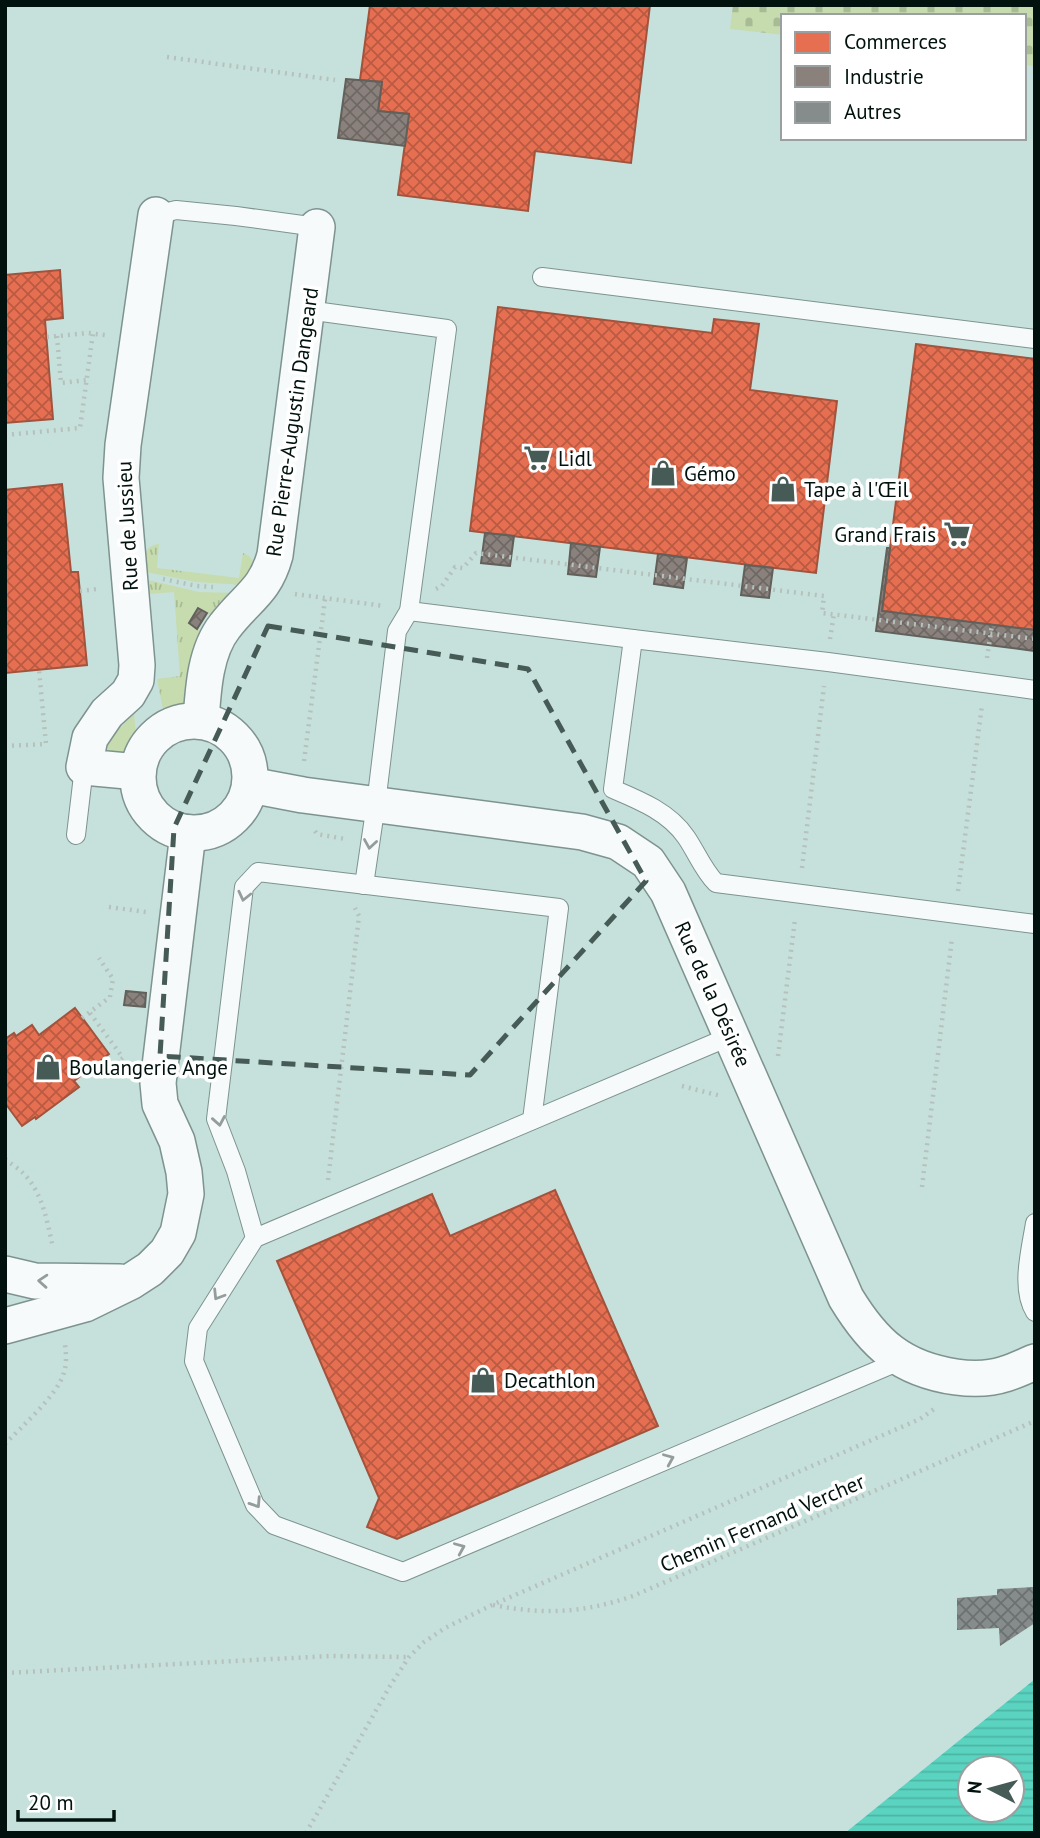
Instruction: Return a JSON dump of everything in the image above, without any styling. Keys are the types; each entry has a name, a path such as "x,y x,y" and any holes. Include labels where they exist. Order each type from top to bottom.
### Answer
{"street":[{"name":"Rue de Jussieu","path":"84,767 90,738 107,713 128,694 136,680 137,665 121,478 123,445 156,215"},
{"name":"Rue Pierre-Augustin Dangeard","path":"201,721 203,693 214,645 224,627 261,588 271,570 275,555 317,227"},
{"path":"201,721 222,728 239,743 250,770 250,785 239,812 229,822 202,833 188,833 161,823 151,813 143,801 138,772 142,755 152,740 166,728 183,722 201,721"},
{"path":"84,767 138,772"},
{"name":"Rue de la Désirée","path":"250,785 303,795 582,832 618,842 648,862 668,891 846,1298 862,1324 902,1360 937,1374 981,1378 1003,1375 1035,1362"},
{"path":"5,1326 85,1304 130,1282 150,1269 167,1252 178,1233 186,1194 184,1172 177,1141 160,1104 158,1083 188,833"},
{"path":"5,1274 35,1281 130,1282"}],"lane":[{"path":"156,215 176,210 317,227"},
{"path":"542,277 1035,339"},
{"path":"307,310 447,329 410,608 397,631 376,804 355,884"},
{"path":"410,608 1035,690"},
{"path":"633,639 613,789 639,799 661,812 685,835 706,873 716,883 1035,924"},
{"path":"76,835 84,767"},
{"path":"255,1238 236,1171 216,1119 244,887 258,872 559,908 532,1120"},
{"path":"731,1036 255,1238 198,1328 194,1360 255,1506 274,1525 402,1572 902,1360"},
{"path":"1035,1223 1027,1284 1035,1312"}],"path":[{"path":"167,57 335,80"},
{"path":"47,337 88,332 138,339"},
{"path":"5,435 80,428 93,334"},
{"path":"57,336 61,383 87,380"},
{"path":"80,591 101,589 114,577 146,576 197,586 261,588 325,599 410,608 442,586 454,567 463,568 476,553 824,596 822,613 1035,639"},
{"path":"319,1210 328,1186 359,916 348,895 355,884 344,866 345,838 317,834 301,813 302,773 325,599"},
{"path":"670,1090 683,1086 732,1098 775,1079 834,614"},
{"path":"989,645 992,625"},
{"path":"5,746 46,744 39,670"},
{"path":"82,1018 110,997 113,979 99,958"},
{"path":"90,1013 123,1058 101,1074"},
{"path":"5,1159 23,1173 43,1203 53,1248"},
{"path":"5,1444 45,1402 62,1378 66,1362 65,1339"},
{"path":"306,1833 390,1686 409,1657 424,1642 445,1628 492,1605 919,1419 950,1394 960,1377"},
{"name":"Chemin Fernand Vercher","path":"492,1605 525,1611 545,1611 589,1609 609,1604 1035,1421"},
{"path":"5,1672 330,1656 409,1657"}],"highlighted area":[{"path":"268,626 528,669 646,881 470,1075 160,1056 174,828"}],"green space":[{"path":"733,5 1035,5 1035,66 1026,65 1026,14 781,14 781,35 730,29"},
{"path":"159,544 157,568 239,578 243,553 256,565 245,585 196,582 146,572 147,550"},
{"path":"148,580 199,592 238,593 213,617 198,608 189,623 203,632 186,703 182,709 165,720 157,679 180,676 174,592 149,594"},
{"path":"134,713 137,747 129,755 110,753 105,747 108,740"}],"shaded area":[{"path":"1035,1679 1035,1833 845,1833"}],"building: Commerces":[{"path":"370,5 650,5 631,163 535,151 528,211 398,195 409,114 378,111 382,82 360,80"},
{"path":"60,270 63,318 45,320 53,419 5,423 5,275"},
{"path":"498,307 712,333 714,319 759,324 750,390 837,401 816,573 470,531"},
{"path":"916,344 1035,359 1035,630 882,611"},
{"path":"62,484 71,572 78,572 87,665 6,673 5,490"},
{"name":"Boulangerie Ange","path":"75,1008 109,1054 74,1081 79,1087 36,1119 35,1117 22,1126 5,1103 5,1039 14,1033 16,1036 32,1025 39,1035"},
{"name":"Decathlon","path":"555,1190 658,1426 397,1539 367,1527 379,1498 277,1261 432,1194 450,1236"}],"building: Industrie":[{"path":"346,79 382,82 378,111 409,114 405,146 338,138"},
{"path":"485,533 514,536 510,566 481,563"},
{"path":"571,543 600,547 596,577 568,574"},
{"path":"887,548 890,548 882,611 1035,630 1035,651 876,631"},
{"path":"658,554 687,558 683,588 654,584"},
{"path":"745,565 773,568 769,598 741,595"},
{"path":"198,608 207,613 197,629 189,623"},
{"path":"126,991 146,993 145,1007 124,1005"}],"building: Autres":[{"path":"1035,1587 1035,1623 1000,1646 999,1628 957,1630 957,1598 997,1595 997,1589"}],"place":[{"name":"Lidl","path":"537,458"},
{"name":"Gémo","path":"663,473"},
{"name":"Tape à l'Œil","path":"783,489"},
{"name":"Grand Frais","path":"957,534"},
{"name":"Boulangerie Ange","path":"48,1067"},
{"name":"Decathlon","path":"483,1380"}]}
